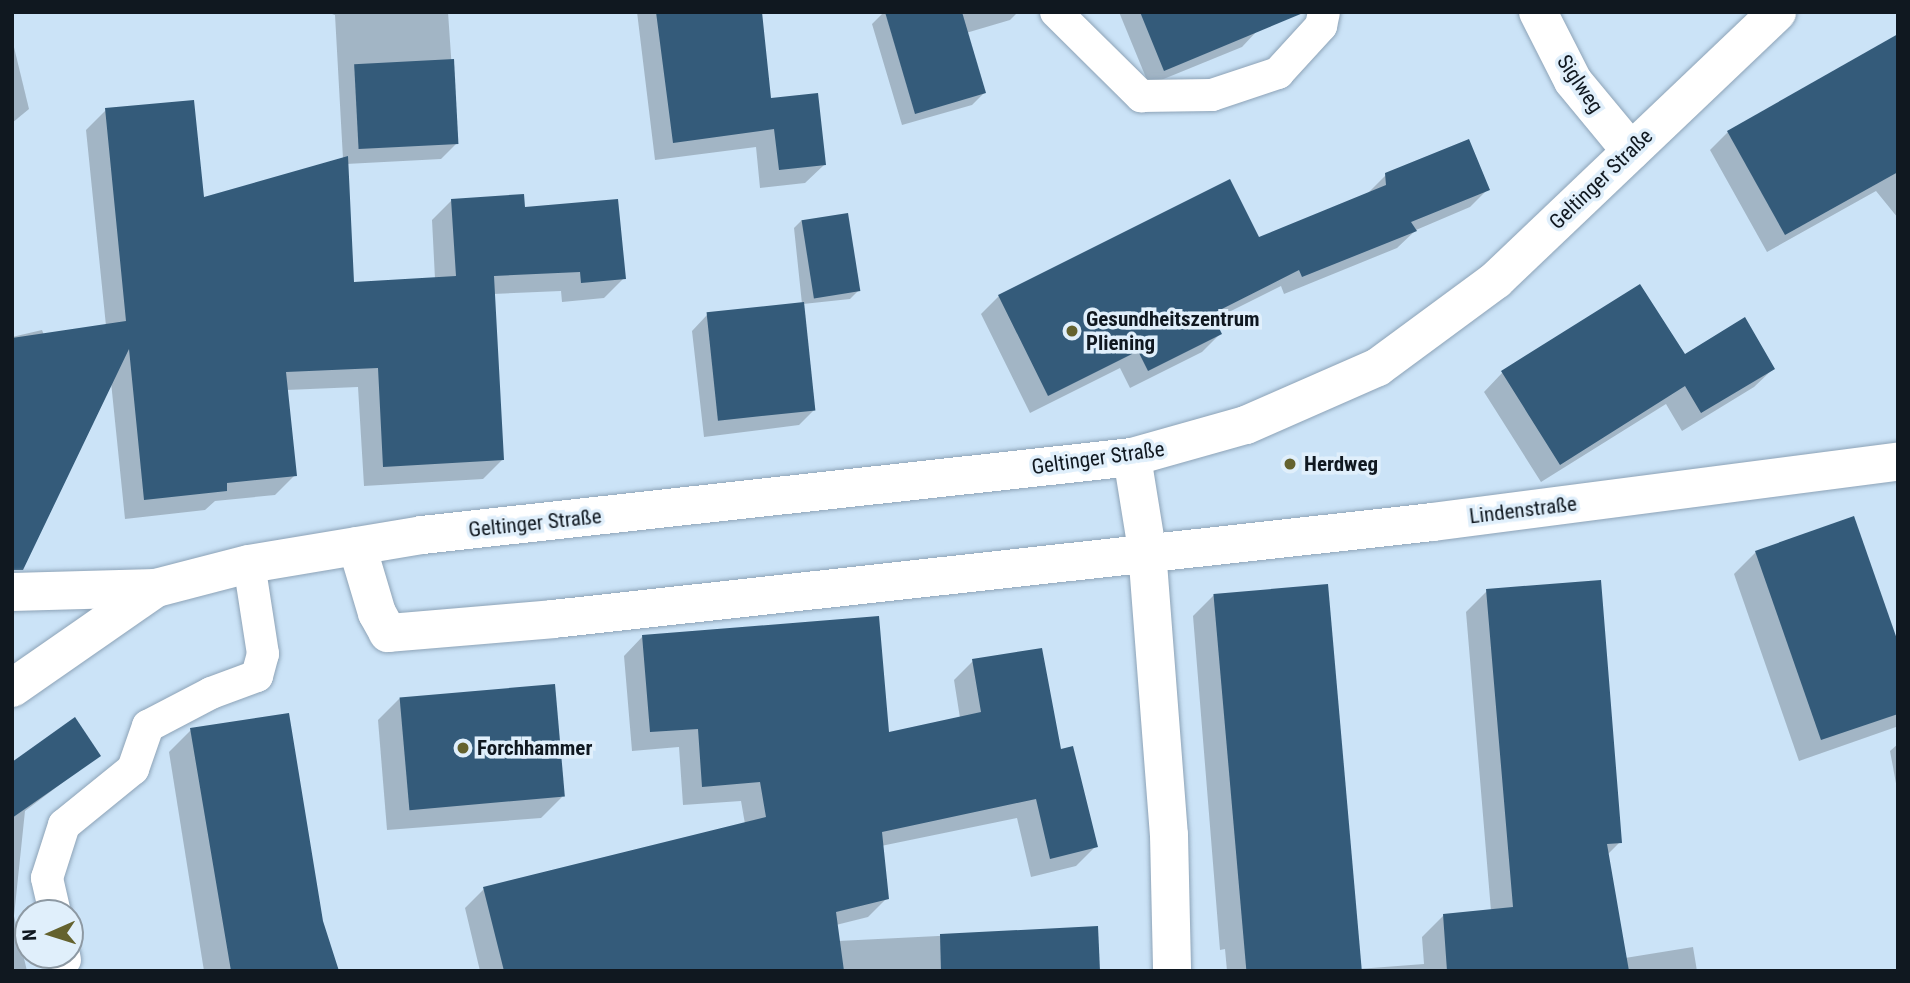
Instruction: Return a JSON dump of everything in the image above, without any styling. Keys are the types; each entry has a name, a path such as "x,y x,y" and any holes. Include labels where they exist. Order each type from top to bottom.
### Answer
{"street":[{"name":"Siglweg","path":"1538,12 1573,81 1631,151"},
{"name":"Geltinger Straße","path":"12,592 156,588 248,564 357,546 1132,457 1246,425 1378,367 1496,280 1777,12"},
{"path":"1132,457 1147,550 1169,835 1172,971"},
{"name":"Lindenstraße","path":"1147,550 1433,522 1898,462"},
{"path":"357,546 377,612 388,632 553,619 1147,550"},
{"name":"Geltinger Straße","path":"12,688 156,588"}],"lane":[{"path":"1056,12 1140,96 1212,95 1278,73 1321,26 1324,12"},
{"path":"52,899 47,877 64,825 133,769 148,726 211,693 257,676 264,654 248,564"}],"building":[{"path":"656,12 762,12 771,98 818,93 826,165 779,170 774,129 673,143"},
{"path":"885,12 962,12 986,93 915,114"},
{"path":"1140,12 1303,12 1303,13 1164,71"},
{"path":"1898,34 1898,172 1785,235 1727,131"},
{"path":"454,59 458,144 359,149 354,64"},
{"path":"194,100 204,197 348,156 354,282 456,276 451,199 524,194 525,207 618,199 626,279 581,283 580,272 494,276 504,460 383,467 378,368 286,372 297,476 227,483 227,491 144,500 129,349 23,570 12,570 12,338 126,321 105,108"},
{"path":"1469,139 1490,190 1411,222 1417,231 1302,277 1299,270 1212,314 1222,334 1148,371 1138,351 1048,396 998,295 1230,179 1259,237 1386,185 1385,173"},
{"path":"848,213 860,291 814,298 802,220"},
{"path":"1640,284 1685,354 1745,317 1775,369 1701,413 1685,386 1560,465 1501,371"},
{"path":"804,302 815,410 718,421 707,312"},
{"path":"1854,516 1898,642 1898,714 1821,740 1755,551"},
{"path":"1601,580 1622,843 1607,844 1629,971 1447,971 1443,914 1513,907 1486,589"},
{"path":"1328,584 1362,971 1246,971 1213,594"},
{"path":"879,616 889,732 981,712 972,659 1042,648 1061,749 1073,746 1098,847 1050,859 1036,799 882,832 889,899 836,912 844,971 504,971 483,887 766,817 760,782 702,787 698,729 650,732 642,635"},
{"path":"555,684 565,797 409,810 400,698"},
{"path":"289,713 323,921 339,971 231,971 190,728"},
{"path":"75,717 101,756 12,818 12,762"},
{"path":"1098,926 1100,971 941,971 940,934"}],"place":[{"name":"Gesundheitszentrum Pliening","path":"1072,331"},
{"name":"Herdweg","path":"1290,464"},
{"name":"Forchhammer","path":"463,748"}]}
